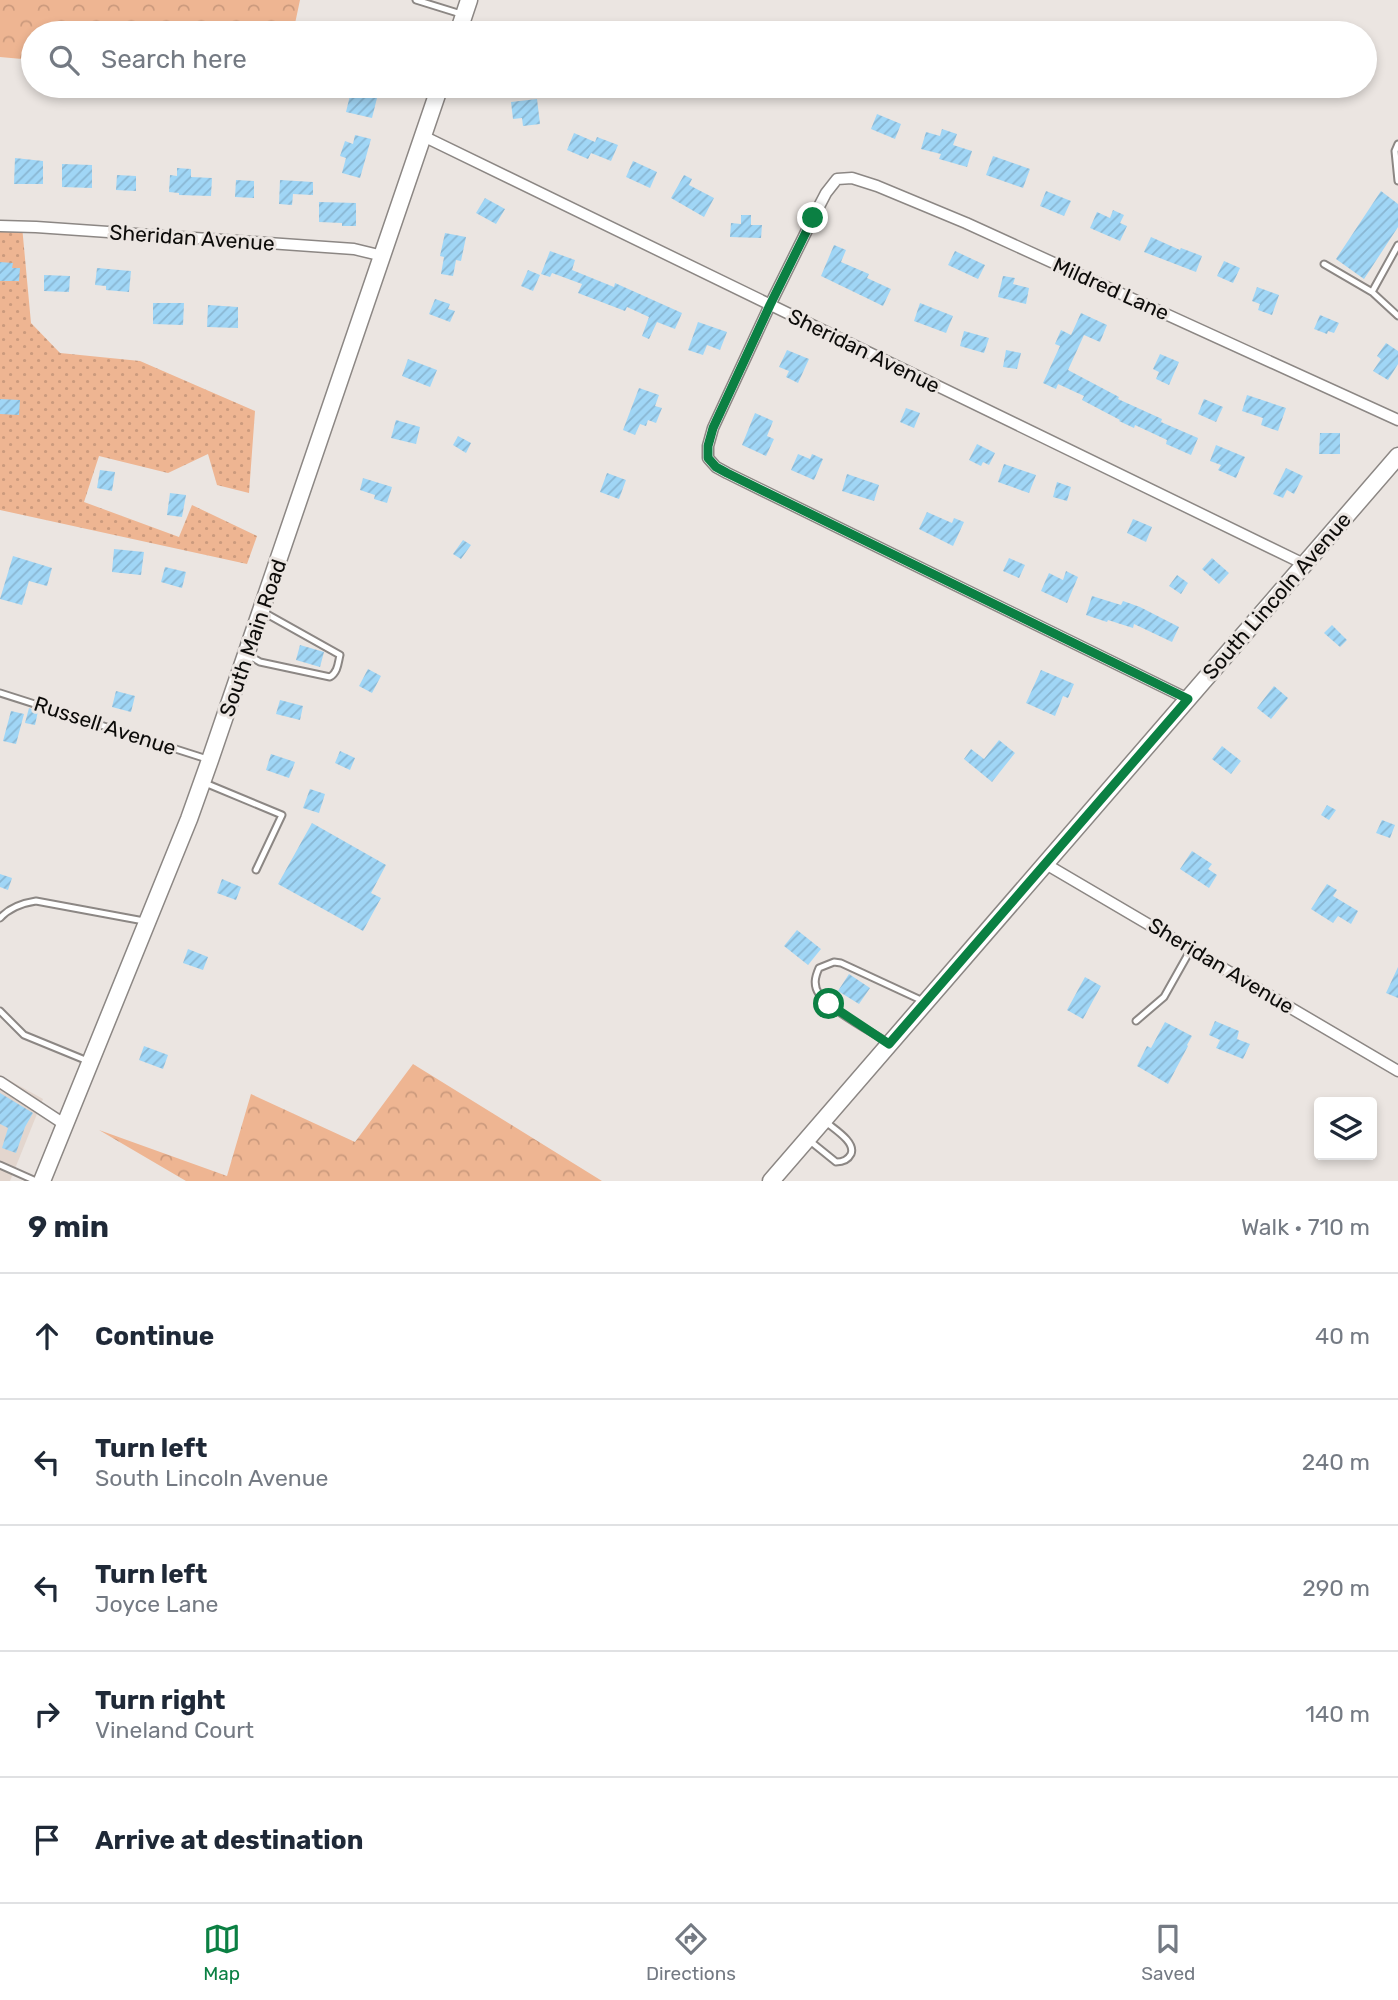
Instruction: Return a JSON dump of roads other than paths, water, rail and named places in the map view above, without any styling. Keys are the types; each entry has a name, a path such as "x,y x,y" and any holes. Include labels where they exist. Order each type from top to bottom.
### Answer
{"main road":[{"name":"South Main Road","path":"41,1181 202,782 436,98"},
{"name":"South Lincoln Avenue","path":"771,1181 1044,863 1396,462"}],"street":[{"name":"Sheridan Avenue","path":"423,136 1304,564"},
{"name":"Mildred Lane","path":"770,305 826,193 834,181 846,177 877,186 966,223 1398,420"},
{"name":"Sheridan Avenue","path":"0,226 354,249 383,256"},
{"path":"770,305 713,428 707,453 716,467 1188,699"},
{"name":"Sheridan Avenue","path":"1044,863 1398,1070"},
{"path":"0,1082 64,1124"}],"lane":[{"path":"416,0 467,8"},
{"path":"1398,144 1395,150 1398,181"},
{"path":"1372,292 1398,245"},
{"path":"1324,264 1372,292 1398,316"},
{"path":"247,654 260,662 330,677 338,665 340,655 262,611"},
{"name":"Russell Avenue","path":"0,693 210,760"},
{"path":"202,782 282,815 256,870"},
{"path":"0,918 23,902 36,901 147,921"},
{"path":"1136,1021 1164,998 1191,949"},
{"path":"889,1044 829,1004 818,993 814,981 819,968 829,963 841,963 925,1002"},
{"path":"0,1013 24,1035 90,1062"},
{"path":"807,1139 836,1162 850,1156 851,1145 824,1120"},
{"path":"0,1165 36,1181"}]}
